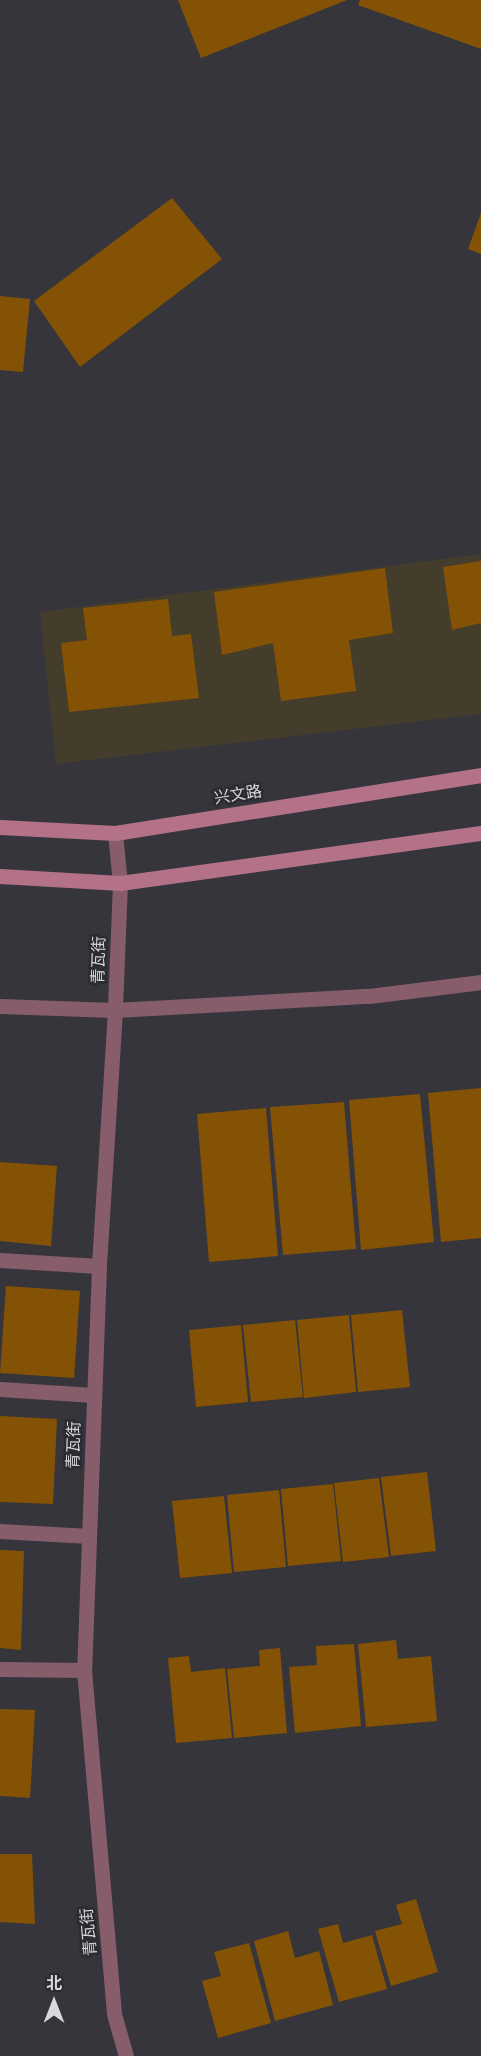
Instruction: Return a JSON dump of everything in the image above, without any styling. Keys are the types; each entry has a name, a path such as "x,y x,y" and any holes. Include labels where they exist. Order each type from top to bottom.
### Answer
{"main road":[{"name":"兴文路","path":"0,827 115,833 481,775"},
{"path":"0,876 120,883 481,833"}],"street":[{"name":"青瓦街","path":"115,833 120,883 115,1010 99,1266 84,1670 114,2014 126,2056"},
{"path":"0,1006 115,1010 369,996 481,982"},
{"path":"0,1260 99,1266"},
{"path":"0,1389 94,1395"},
{"path":"0,1531 89,1536"},
{"path":"0,1669 84,1670"}],"shaded area":[{"path":"481,554 481,714 56,764 40,612"}],"building":[{"path":"178,0 347,0 201,58"},
{"path":"360,0 481,0 481,49 358,5"},
{"path":"172,198 222,259 80,367 34,301"},
{"path":"481,213 481,254 468,249"},
{"path":"0,296 30,299 23,372 0,370"},
{"path":"481,561 481,623 452,630 443,567"},
{"path":"385,568 393,633 349,640 356,691 281,701 273,643 222,655 214,592"},
{"path":"168,599 172,636 191,634 199,698 69,712 61,643 87,640 83,608"},
{"path":"481,1088 481,1238 441,1242 428,1093"},
{"path":"420,1094 434,1242 361,1250 349,1100"},
{"path":"344,1102 356,1249 283,1255 270,1107"},
{"path":"266,1108 278,1256 209,1262 197,1114"},
{"path":"0,1162 57,1166 51,1246 0,1241"},
{"path":"6,1286 80,1291 74,1378 0,1373"},
{"path":"402,1310 410,1387 358,1392 351,1315"},
{"path":"349,1315 356,1392 304,1398 297,1320"},
{"path":"295,1320 303,1397 251,1402 243,1325"},
{"path":"241,1325 248,1402 196,1407 189,1330"},
{"path":"0,1416 57,1419 53,1504 0,1502"},
{"path":"427,1472 436,1551 391,1556 381,1477"},
{"path":"379,1478 389,1557 343,1562 334,1483"},
{"path":"333,1484 341,1561 288,1566 281,1489"},
{"path":"279,1490 286,1567 234,1572 227,1495"},
{"path":"224,1496 232,1573 180,1578 172,1501"},
{"path":"0,1550 24,1551 21,1650 0,1648"},
{"path":"396,1640 398,1659 431,1656 437,1721 366,1727 358,1644"},
{"path":"354,1644 361,1726 295,1733 289,1667 317,1665 316,1646"},
{"path":"280,1648 287,1733 234,1738 227,1669 260,1666 259,1650"},
{"path":"189,1656 191,1672 225,1668 232,1738 176,1743 168,1658"},
{"path":"0,1709 35,1710 30,1798 0,1796"},
{"path":"0,1854 32,1854 35,1924 0,1922"},
{"path":"416,1899 438,1972 391,1986 375,1931 402,1924 396,1905"},
{"path":"338,1924 343,1943 372,1935 387,1989 339,2002 318,1929"},
{"path":"288,1931 295,1958 319,1951 333,2005 275,2021 254,1941"},
{"path":"249,1943 271,2023 218,2038 202,1981 221,1976 214,1952"}]}
